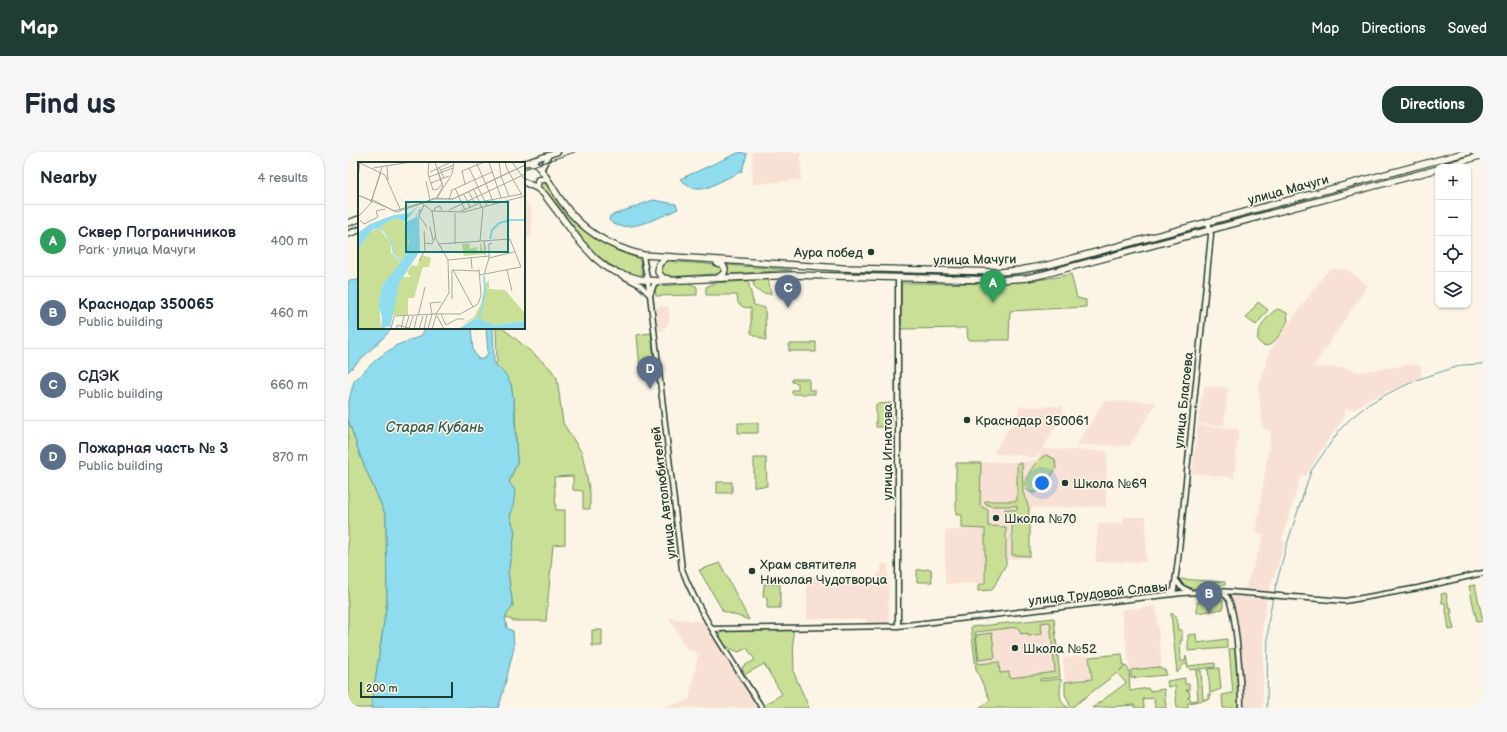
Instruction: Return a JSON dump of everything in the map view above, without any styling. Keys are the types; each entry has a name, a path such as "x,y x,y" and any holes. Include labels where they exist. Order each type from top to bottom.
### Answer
{"main road":[{"name":"улица Мачуги","path":"525,162 534,163 541,170 564,205 590,232 613,246 643,256 842,268 968,272 1020,270 1208,222 1468,152"},
{"path":"1453,164 1483,155"},
{"name":"улица Мачуги","path":"525,182 537,188 554,205 581,243 607,268 618,273 648,280 660,281 793,275 1000,280 1027,278 1435,170"},
{"path":"537,188 538,180 547,179"},
{"path":"1293,199 1290,204 1295,207"},
{"path":"348,223 358,219"},
{"path":"348,234 358,230"},
{"path":"666,258 658,264 658,272 660,275 663,278 681,280"},
{"path":"710,261 725,267 724,273 718,278"}],"street":[{"path":"525,162 558,152"},
{"path":"541,170 549,155"},
{"name":"улица Благоева","path":"1165,595 1173,592 1176,580 1210,230 1208,222"},
{"name":"улица Автолюбителей","path":"643,256 650,295 682,569 688,585 713,629 762,708"},
{"path":"618,273 640,285 650,295 654,284 660,281"},
{"name":"улица Игнатова","path":"898,278 898,626"},
{"name":"улица Трудовой Славы","path":"713,629 898,626 1195,592 1219,591 1345,601 1418,588 1483,573"},
{"path":"1176,580 1184,590 1195,592"},
{"path":"1219,591 1229,600 1233,618 1238,648 1241,708"}],"shaded area":[{"path":"752,152 801,152 801,180 753,184"},
{"path":"525,201 531,208 532,237 525,237"},
{"path":"1331,269 1346,269 1368,285 1313,367 1345,368 1358,372 1416,364 1421,367 1422,377 1366,401 1354,410 1346,409 1343,419 1322,449 1307,475 1301,476 1282,540 1285,543 1267,597 1263,624 1263,708 1244,708 1238,631 1231,597 1232,589 1245,589 1264,535 1256,533 1271,431 1263,428 1258,389 1270,350 1324,275"},
{"path":"668,306 670,319 662,332 658,330 656,307"},
{"path":"1204,386 1228,388 1224,426 1198,424 1201,396 1203,396"},
{"path":"1104,401 1157,402 1130,446 1076,445"},
{"path":"1063,406 1063,413 1044,447 1036,457 1025,457 1025,455 994,454 995,450 1018,414 1019,407"},
{"path":"1198,425 1239,429 1234,478 1192,473"},
{"path":"1043,449 1107,451 1106,507 1031,508 1029,558 985,560 984,583 945,584 945,530 985,529 962,528 962,462 1023,462 1036,460"},
{"path":"1123,517 1146,517 1146,562 1095,562 1098,524 1123,524"},
{"path":"881,564 888,564 889,624 866,624 866,619 807,619 807,577 877,577 877,573 881,573"},
{"path":"1156,606 1162,666 1130,670 1121,610"},
{"path":"669,618 705,622 759,708 660,708 689,700 698,656 695,651 687,650"},
{"name":"Школа №52","path":"1054,618 1060,677 984,686 976,669 971,627"},
{"path":"1088,655 1092,679 1065,682 1063,658"}],"green space":[{"path":"543,180 563,208 583,230 607,246 640,259 642,277 615,268 596,254 587,245 555,201 538,185"},
{"path":"665,261 717,265 721,266 723,270 720,274 667,277 664,276 660,269"},
{"path":"727,265 792,270 728,274"},
{"path":"1071,274 1077,298 1086,300 1086,307 1010,311 1009,340 968,340 967,328 901,329 901,283 1008,283"},
{"path":"768,278 771,294 758,291 754,286 753,279"},
{"path":"748,281 754,305 765,308 766,341 751,333 751,308 743,307 738,303 737,295 706,295 706,287 714,283"},
{"path":"691,284 697,287 697,295 656,296 655,289 659,286"},
{"path":"1258,302 1268,310 1256,325 1246,318"},
{"path":"1278,309 1287,313 1288,321 1279,336 1271,344 1267,346 1262,345 1258,341 1261,328 1267,318"},
{"path":"496,329 503,329 550,368 557,378 563,423 582,453 590,493 590,509 583,509 583,491 573,490 573,476 554,477 556,510 565,510 565,544 553,545 546,621 514,621 505,617 513,606 508,573 515,532 510,516 513,508 509,482 517,463 515,411 511,384 494,363 497,363"},
{"path":"651,333 655,367 640,369 637,335"},
{"path":"811,342 816,342 816,352 789,351 789,344 811,344"},
{"path":"792,379 809,379 809,390 815,390 815,394 792,394 792,390 798,390 798,383 792,382"},
{"path":"891,403 891,427 876,427 876,404"},
{"path":"348,419 361,458 386,516 387,602 371,708 348,708"},
{"path":"738,423 758,423 758,433 738,433"},
{"path":"1046,455 1055,459 1056,468 1043,487 1034,493 1030,492 1025,488 1028,474 1035,464"},
{"path":"754,458 766,458 767,486 754,487"},
{"path":"956,463 981,463 980,506 988,510 988,526 1006,527 1006,564 992,590 978,591 978,585 985,583 985,529 962,528 962,515 956,515"},
{"path":"1017,463 1022,463 1023,492 1029,508 1028,517 1005,517 1005,509 1017,510 1017,506 990,506 985,503 985,501 1017,501"},
{"path":"717,482 732,482 732,493 717,493"},
{"path":"1012,519 1030,519 1030,556 1012,555"},
{"path":"720,563 749,620 723,611 699,570"},
{"path":"931,569 932,582 917,582 917,570"},
{"path":"1179,579 1225,582 1225,585 1206,588 1193,588 1182,584"},
{"path":"764,584 780,584 780,608 767,608 767,597 763,597"},
{"path":"1475,585 1483,621 1477,622 1469,586"},
{"path":"1446,593 1449,607 1451,607 1452,613 1450,613 1454,629 1449,630 1445,603 1442,603 1441,594"},
{"path":"1223,600 1223,609 1197,613 1197,602"},
{"path":"1171,613 1176,616 1178,630 1182,630 1182,641 1180,641 1181,661 1185,661 1186,656 1188,666 1215,663 1215,667 1190,670 1185,663 1177,673"},
{"path":"1054,618 1060,677 1040,679 1040,681 1061,679 1061,699 1062,702 1069,708 979,708 990,700 976,669 971,627","holes":["1050,622 1055,672 1010,678 1009,672 1000,673 999,662 978,664 975,632 1018,627 1021,634 1028,633 1028,636 1042,634 1041,623"]},
{"path":"592,630 602,630 602,646 592,646"},
{"path":"726,630 793,630 794,673 809,708 764,708 763,706 782,694 764,664 744,675 742,667 755,660 747,648 739,652 729,648 722,641 720,633"},
{"path":"992,633 995,658 979,660 976,635"},
{"path":"1196,634 1197,643 1227,639 1227,648 1188,651 1188,635"},
{"path":"1237,648 1240,708 1223,708 1222,695 1233,693 1229,649"},
{"path":"1122,654 1124,667 1119,671 1126,666 1129,670 1130,691 1148,688 1149,691 1164,689 1166,708 1155,708 1154,698 1143,699 1144,708 1135,708 1135,705 1092,708 1126,683 1117,673 1071,708 1065,694 1065,682 1092,679 1089,657"},
{"path":"1158,667 1166,671 1166,675 1131,678 1131,670"},
{"path":"1219,668 1221,689 1210,693 1208,669"},
{"path":"1201,670 1203,699 1208,699 1208,694 1210,694 1210,699 1188,703 1188,708 1177,708 1175,686 1168,687 1167,681 1185,678 1185,684 1189,684 1189,690 1186,690 1189,691 1190,696 1187,698 1190,698 1191,701 1198,700 1196,671"}],"water":[{"path":"740,152 747,154 742,171 707,188 692,188 680,179"},
{"path":"653,200 676,204 678,209 643,224 633,226 615,225 609,220 610,216"},
{"path":"358,280 358,329 392,329 348,372 348,281"},
{"name":"Старая Кубань","path":"425,329 471,329 473,350 478,359 484,359 488,353 486,329 493,329 494,363 506,375 511,384 514,404 517,463 509,482 515,490 513,508 510,516 515,532 508,573 513,606 505,617 507,628 513,631 514,648 498,708 371,708 387,602 386,516 361,458 348,419 348,404 354,381 378,358 397,345 421,336"}],"waterway":[{"path":"1274,593 1286,547 1311,471 1339,431 1350,419 1369,404 1419,379 1462,365 1483,364"},
{"path":"1267,708 1268,623 1273,597"}],"tram line":[{"path":"525,169 575,152"},
{"path":"348,230 358,226"}],"place":[{"name":"Аура побед","path":"871,252"},
{"name":"Сквер Пограничников","path":"993,303"},
{"name":"СДЭК","path":"788,308"},
{"name":"Пожарная часть № 3","path":"650,389"},
{"name":"Краснодар 350061","path":"967,420"},
{"name":"Школа №69","path":"1065,483"},
{"name":"Школа №70","path":"996,518"},
{"name":"Храм святителя Николая Чудотворца","path":"752,571"},
{"name":"Краснодар 350065","path":"1209,614"},
{"name":"Школа №52","path":"1015,648"}]}
